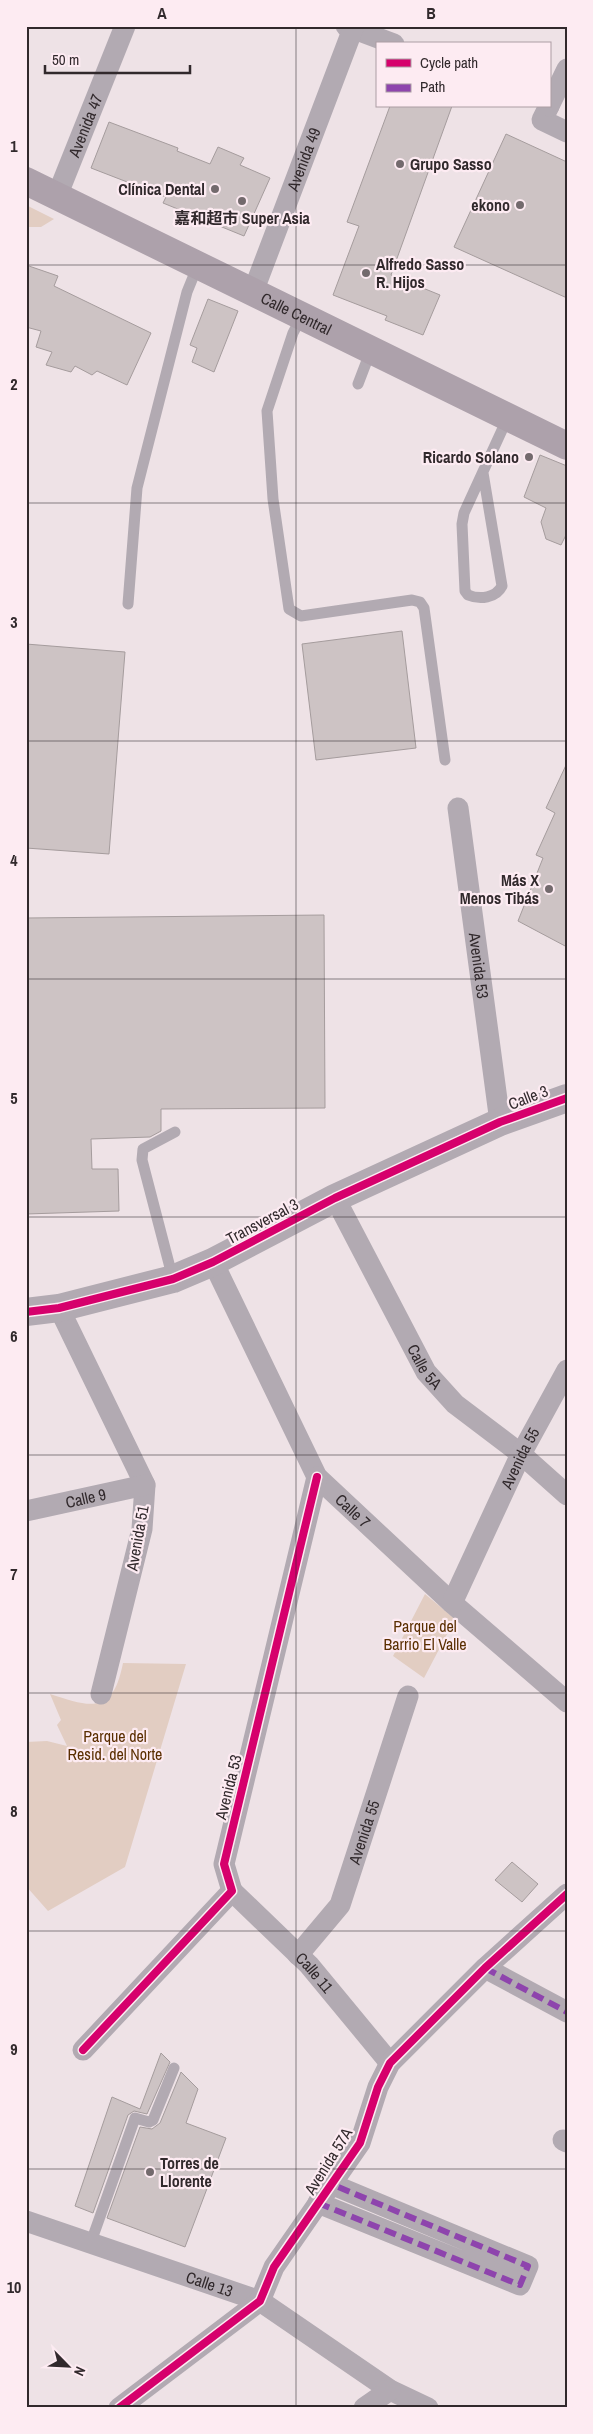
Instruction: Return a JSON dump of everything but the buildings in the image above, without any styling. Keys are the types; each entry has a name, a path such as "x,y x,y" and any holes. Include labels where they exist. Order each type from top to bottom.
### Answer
{"main road":[{"name":"Calle Central","path":"26,181 567,446"}],"street":[{"name":"Avenida 47","path":"57,196 125,26"},
{"path":"351,27 389,42"},
{"name":"Avenida 49","path":"253,292 351,27"},
{"path":"550,105 567,69"},
{"path":"547,111 567,132"},
{"name":"Avenida 53","path":"458,808 500,1122"},
{"name":"Calle 3","path":"500,1122 567,1098"},
{"name":"Transversal 3","path":"26,1312 59,1308 173,1279 213,1262 335,1198 500,1122"},
{"name":"Calle 5A","path":"335,1198 426,1372 455,1404 522,1454 567,1495"},
{"name":"Calle 7","path":"213,1262 317,1477 452,1603 567,1702"},
{"name":"Avenida 51","path":"59,1308 145,1485 142,1529 101,1694"},
{"name":"Avenida 55","path":"452,1603 522,1454 567,1370"},
{"name":"Avenida 53","path":"232,1891 224,1864 317,1477"},
{"name":"Calle 9","path":"26,1511 145,1485"},
{"name":"Avenida 55","path":"298,1955 340,1905 408,1696"},
{"path":"83,2050 232,1891"},
{"name":"Calle 11","path":"232,1891 298,1955 390,2062"},
{"name":"Avenida 57A","path":"260,2301 274,2267 360,2143 378,2087 390,2062 485,1968 567,1894"},
{"path":"485,1968 567,2012"},
{"path":"318,2203 520,2284 528,2266 331,2184"},
{"name":"Calle 13","path":"26,2221 260,2301 390,2390 428,2408"},
{"path":"119,2408 260,2301"},
{"path":"364,2408 390,2390"}],"lane":[{"path":"128,604 137,488 187,292 198,265"},
{"path":"302,316 293,333 267,411 273,499 289,609 302,616 412,600 420,602 424,608 445,760"},
{"path":"358,384 371,350"},
{"path":"483,473 502,586 500,592 492,596 472,597 465,591 462,524 464,513 508,417"},
{"path":"173,1279 142,1160 143,1148 175,1132"},
{"path":"91,2242 136,2118 149,2122 153,2120 174,2068"}],"green space":[{"path":"26,205 54,219 41,227 26,227"},
{"name":"Parque del Barrio El Valle","path":"425,1594 455,1619 424,1678 393,1656"},
{"name":"Parque del Resid. del Norte","path":"123,1663 186,1664 125,1867 48,1911 26,1886 26,1742 47,1741 67,1746 57,1725 61,1720 50,1694 78,1702 98,1703 107,1699 113,1691 119,1680"}],"marked path":[{"path":"485,1968 567,2012"},
{"path":"318,2203 520,2285 528,2266 331,2184"}],"cycle path":[{"path":"26,1312 59,1308 173,1279 213,1262 335,1198 500,1122 567,1098"},
{"path":"83,2050 232,1891 224,1864 317,1477"},
{"path":"119,2408 260,2301 274,2267 360,2143 378,2087 390,2063 485,1968 567,1894"}],"place":[{"name":"Grupo Sasso","path":"400,164"},
{"name":"Clínica Dental","path":"215,189"},
{"name":"嘉和超市 Super Asia","path":"242,201"},
{"name":"ekono","path":"520,205"},
{"name":"Alfredo Sasso R. Hijos","path":"366,273"},
{"name":"Ricardo Solano","path":"529,457"},
{"name":"Más X Menos Tibás","path":"549,889"},
{"name":"Torres de Llorente","path":"150,2172"}]}
